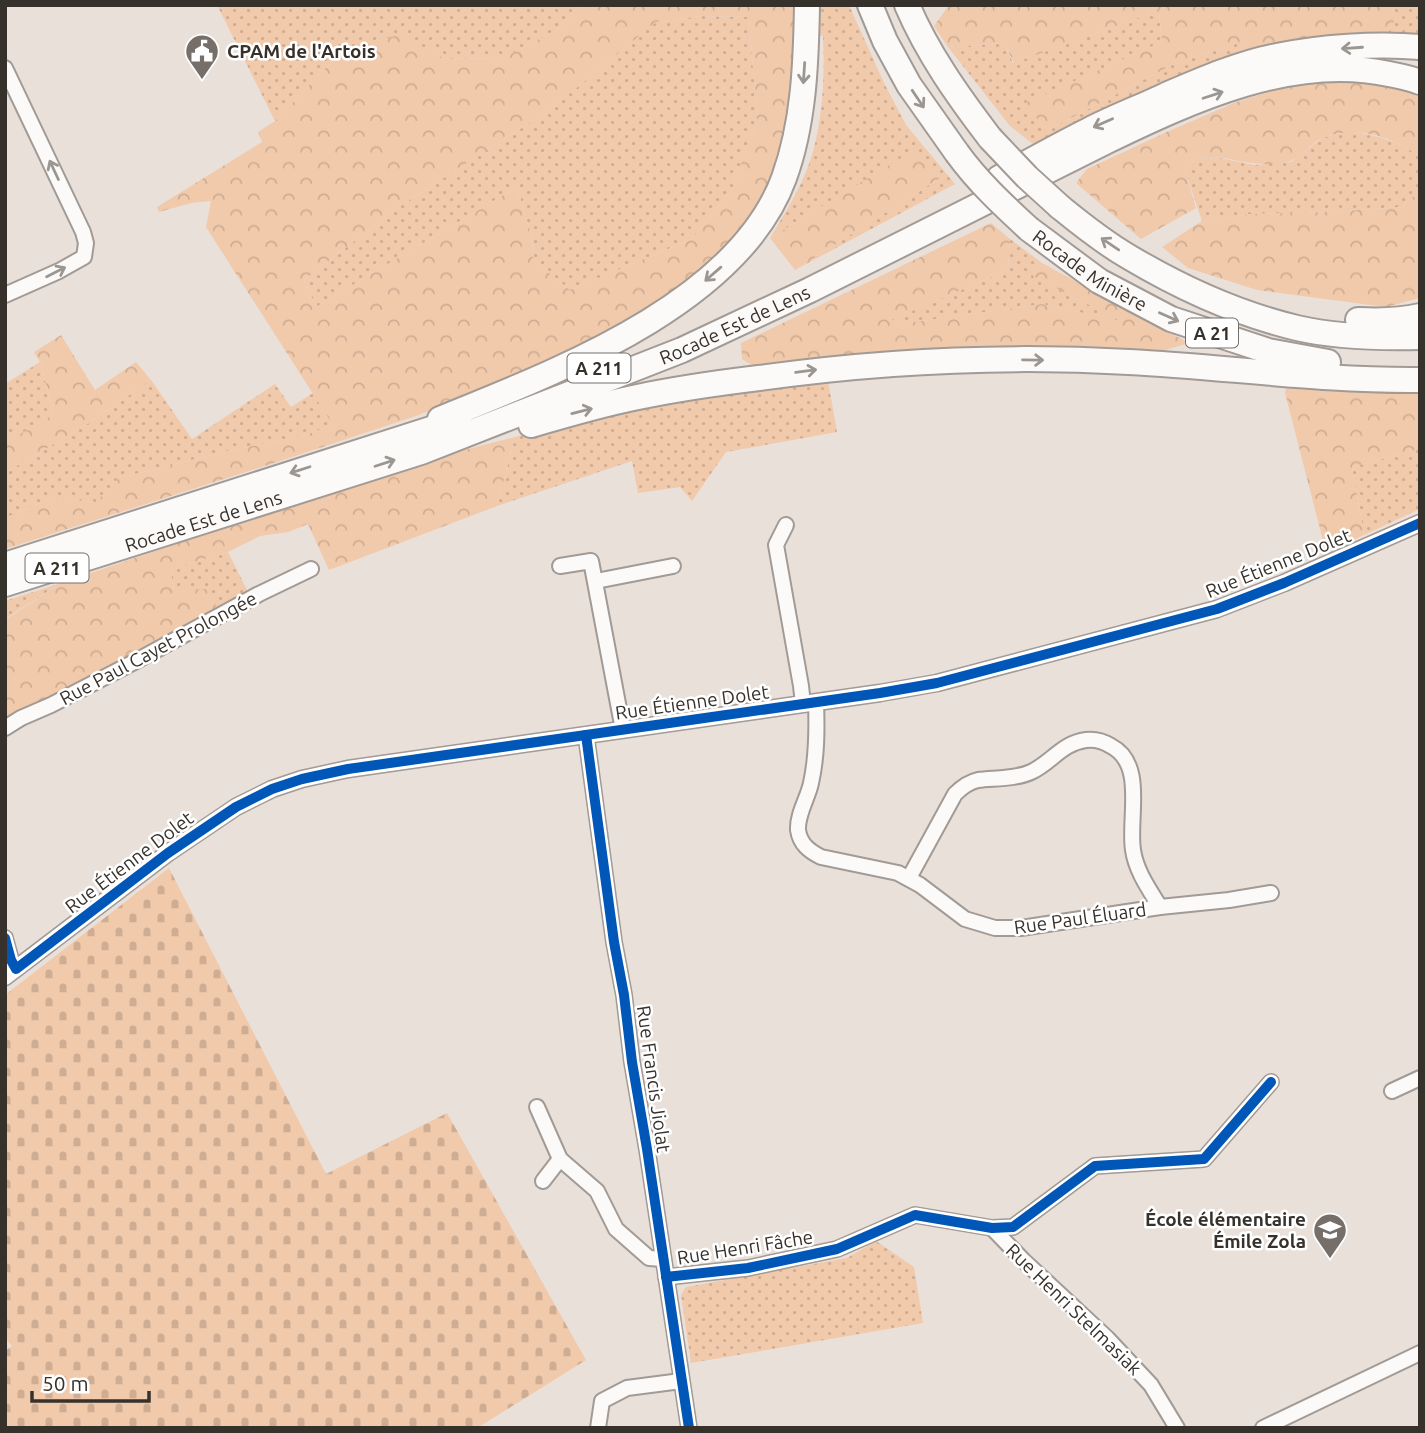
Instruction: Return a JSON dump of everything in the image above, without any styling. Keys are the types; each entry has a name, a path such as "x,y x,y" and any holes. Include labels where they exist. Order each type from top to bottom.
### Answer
{"highway":[{"path":"365,449 532,381 622,337 715,274 757,228 771,207 783,180 801,113 807,5"},
{"name":"Rocade Minière","path":"870,5 885,41 909,85 972,174 1029,229 1099,281 1171,319 1268,351 1318,361 1377,367 1420,367"},
{"name":"Rocade Minière","path":"907,5 924,40 960,99 990,138 1060,207 1129,257 1209,298 1259,317 1299,328 1345,334 1420,338"},
{"path":"1239,77 1275,56 1320,50 1420,47"},
{"path":"1239,77 1289,74 1325,68 1384,73 1420,82"},
{"name":"Rocade Est de Lens","path":"5,565 444,426 536,394 729,314 950,204 1091,128 1199,81 1239,77"},
{"name":"Rocade Est de Lens","path":"5,584 421,452 682,350 822,284 1155,118 1201,100 1239,77"},
{"path":"1259,317 1380,321 1420,316"},
{"path":"421,452 632,398 696,386 812,370 931,361 1023,359 1128,362 1373,380 1420,380"}],"street":[{"path":"5,68 86,243 84,257 5,295"},
{"name":"Rue Étienne Dolet","path":"10,973 169,853 236,807 272,789 302,779 348,769 937,683 1217,609 1284,583 1420,523"},
{"path":"786,524 776,545 801,686 809,703"},
{"path":"560,566 591,561 623,730"},
{"path":"596,581 673,566"},
{"name":"Rue Paul Cayet Prolongée","path":"5,728 259,594 312,569"},
{"name":"Rue Paul Éluard","path":"809,703 817,735 809,792 798,823 800,839 810,852 821,857 898,873 909,878 965,919 995,928 1021,928 1271,893"},
{"name":"Rue Francis Jiolat","path":"586,735 614,942 689,1428"},
{"path":"909,878 955,794 961,788 972,781 1029,774 1066,747 1077,742 1101,741 1121,752 1131,773 1134,791 1131,830 1133,851 1145,883 1160,907"},
{"path":"5,937 10,973"},
{"path":"1392,1091 1420,1078"},
{"name":"Rue Henri Fâche","path":"666,1277 748,1268 837,1249 915,1215 992,1228 1013,1227 1095,1166 1204,1158 1271,1082"},
{"name":"Rue Henri Fâche","path":"537,1107 560,1159 597,1191 616,1229 649,1258 663,1259"},
{"path":"543,1181 560,1159"},
{"name":"Rue Henri Stelmasiak","path":"992,1228 1107,1338 1151,1385 1177,1428"},
{"path":"1263,1428 1420,1353"},
{"path":"598,1428 602,1401 626,1388 681,1381"}],"green space":[{"path":"217,5 580,5 557,30 503,58 445,59 400,35 338,55 275,121"},
{"path":"580,5 797,5 788,137 780,168 747,229 682,287 614,328 533,369 416,416 5,549 5,518 51,498 96,502 119,478 305,435 333,425 206,227 211,201 191,203 159,212 157,207 262,142 258,132 275,121 338,55 400,34 445,59 503,58 557,30","holes":["701,16 749,17 757,120 732,189 692,239 570,290 533,260 532,238 517,187 316,307 304,280 397,208 551,109 656,22"]},
{"path":"816,5 849,5 906,125 955,184 795,270 940,178 914,151 770,238 804,176 819,126 824,51 823,36 815,36"},
{"path":"949,5 1146,5 1149,14 1014,63 1004,43 948,47 934,26"},
{"path":"1146,5 1158,5 1162,42 1024,104 1048,130 1172,65 1241,42 1245,51 1174,77 1088,115 1033,144 1010,126 948,47 1004,43 1013,63 1149,14"},
{"path":"1158,5 1390,5 1394,20 1386,34 1328,35 1245,51 1241,42 1172,65 1048,130 1023,104 1162,42"},
{"path":"1390,5 1420,5 1420,35 1386,34 1394,20"},
{"path":"701,16 749,17 757,120 732,189 692,239 570,290 533,260 532,238 517,187 316,307 304,280 397,208 551,109 656,22"},
{"path":"1328,79 1375,84 1420,97 1420,157 1386,139 1347,132 1323,138 1297,158 1287,162 1263,164 1223,158 1196,159 1185,171 1196,208 1141,239 1076,183 1087,169 1234,103 1290,85"},
{"path":"1348,131 1395,142 1420,157 1420,196 1410,197 1403,207 1251,214 1202,221 1185,171 1196,159 1220,158 1255,165 1291,162 1322,138"},
{"path":"914,150 940,178 795,270 770,238"},
{"path":"1420,196 1420,298 1386,307 1257,290 1188,268 1162,247 1202,221 1251,214 1403,207 1410,197"},
{"path":"991,223 1010,239 1008,270 889,321 894,325 1042,304 1120,321 1033,276 1042,263 1189,343 1152,354 755,367 742,359 741,343"},
{"path":"1010,239 1042,263 1033,276 1123,322 1042,304 894,325 888,321 1008,270"},
{"path":"61,335 95,390 136,362 151,380 89,423 5,473 5,443 54,414 40,362 34,352"},
{"path":"40,362 54,414 5,443 5,384"},
{"path":"827,375 837,432 726,452 692,501 680,487 638,493 632,461 497,506 515,437 619,411"},
{"path":"151,380 192,439 275,384 291,407 313,393 333,425 305,435 119,478 96,502 51,498 5,518 5,473 89,423"},
{"path":"1288,381 1420,388 1420,449 1352,467 1364,535 1326,552 1285,393"},
{"path":"515,437 497,506 329,570 308,524 288,532 260,536 228,552 170,569 174,590 208,589 219,612 5,724 5,620 61,583 421,461"},
{"path":"1420,449 1420,509 1364,535 1352,467"},
{"path":"228,552 250,596 219,612 174,590 170,569"},
{"path":"61,583 5,619 5,601"},
{"path":"169,868 326,1174 447,1113 586,1360 477,1428 5,1428 5,1351 12,1346 5,1338 5,995"},
{"path":"876,1241 914,1267 923,1323 691,1363 681,1295 686,1287 847,1258"}],"cycle path":[{"path":"5,938 16,969 168,853 236,807 272,789 302,779 348,769 937,683 1217,609 1284,583 1420,523"},
{"path":"586,735 614,942 689,1428"},
{"path":"666,1277 748,1268 837,1249 915,1215 992,1228 1013,1227 1095,1166 1204,1159 1271,1082"}],"place":[{"name":"CPAM de l'Artois","path":"202,81"},
{"name":"École élémentaire Émile Zola","path":"1330,1260"}]}
